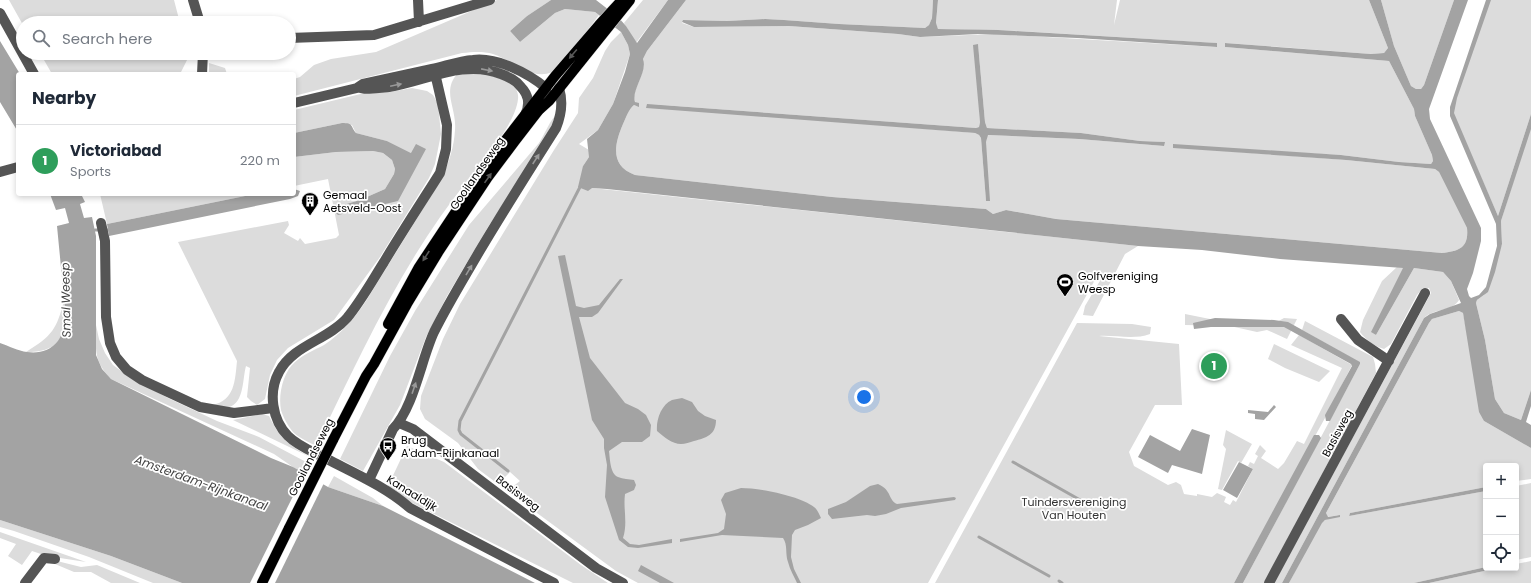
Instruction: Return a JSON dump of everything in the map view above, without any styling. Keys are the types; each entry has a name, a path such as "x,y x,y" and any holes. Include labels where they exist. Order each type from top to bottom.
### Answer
{"main road":[{"name":"Gooilandseweg","path":"366,376 369,362 405,291 419,267 490,160 546,88 623,3"},
{"name":"Gooilandseweg","path":"262,583 366,376 407,304 459,220 488,178 539,110 549,101 559,88 602,27"}],"street":[{"path":"193,0 198,16"},
{"path":"418,0 419,22"},
{"path":"296,38 374,35 490,0"},
{"path":"0,13 16,42"},
{"path":"434,72 454,63 475,59 488,60 522,71 546,88 546,96 539,110"},
{"path":"26,60 33,72"},
{"path":"202,72 203,60"},
{"path":"296,103 357,88 363,84 434,72 464,68 479,68 493,70 517,82 527,96 527,110 524,116"},
{"path":"101,223 105,241 106,318 110,343 116,357 127,370 142,380 200,408 234,413 273,408 273,388 278,372 287,360 336,328 355,308 440,173 446,149 447,125 434,72"},
{"path":"368,480 412,393 428,346 452,297 556,128 561,117 561,94 559,88"},
{"path":"0,172 16,168"},
{"name":"Basisweg","path":"1269,583 1425,293"},
{"path":"1341,319 1358,340 1389,361"},
{"name":"Kanaaldijk","path":"273,408 279,423 288,436 301,446 398,497 410,508 554,583"},
{"name":"Basisweg","path":"398,423 413,429 596,568 623,583"},
{"path":"25,583 44,558 55,559"}],"green space":[{"path":"9,0 174,0 178,16 18,16"},
{"path":"497,0 551,0 527,16 510,31 520,42 555,13 565,9 595,12 599,15 562,63 552,72 537,74 529,72 489,53 462,53 296,95 296,78 300,77 314,65 331,59 376,52"},
{"path":"643,0 668,0 636,43 624,23"},
{"path":"686,0 933,0 932,18 929,25 925,28 765,19 727,21 683,20 682,23 694,27 789,26 920,37 994,34 1216,47 1216,43 1018,31 938,29 936,24 938,0 1117,0 1114,25 1120,0 1369,0 1388,48 1384,53 1371,54 1226,43 1225,47 1389,61 1414,109 1415,116 1432,155 1433,161 1431,164 1341,155 1173,147 1346,160 1435,169 1439,172 1467,228 1466,240 1462,247 1453,251 1442,253 1056,219 1006,210 993,214 986,209 832,197 635,175 621,166 616,154 616,147 620,132 629,112 634,105 638,106 634,99 634,94 642,74 644,64 643,59 647,51","holes":["978,44 985,122 987,128 1081,133 1140,141 1164,142 1164,146 1079,139 987,135 986,201 981,138 975,133 647,104 976,128 979,127 980,122"]},
{"path":"1381,0 1454,0 1424,85 1421,89 1416,89 1411,86 1394,46"},
{"path":"1489,0 1531,0 1531,114 1498,216 1452,111"},
{"path":"621,32 628,45 630,54 613,104 598,130 579,144 589,150 589,157 583,166 592,188 1138,246 1125,254 1093,316 1083,315 1085,306 1101,279 1096,278 928,583 638,583 616,571 507,491 520,481 510,472 498,484 478,469 458,443 425,419 420,409 421,396 443,339 460,304 578,113 579,98 593,78 605,51 611,42"},
{"path":"44,60 187,60 181,72 51,72"},
{"path":"209,63 225,68 226,72 209,72"},
{"path":"483,72 506,81 515,88 518,93 516,109 498,141 423,242 403,275 384,308 316,446 293,432 283,416 280,398 282,384 287,372 295,362 324,345 342,331 366,301 445,172 454,142 455,122 450,93 453,80 458,73"},
{"path":"412,88 427,91 433,95 438,104 441,134 435,164 429,178 380,257 334,320 288,348 277,360 270,375 265,399 257,405 247,397 250,368 246,366 241,392 236,403 224,408 212,405 220,403 225,399 232,389 237,361 178,242 288,221 289,225 284,233 298,241 300,238 305,244 336,238 339,235 328,179 296,186 296,157 336,152 373,151 383,153 392,160 395,169 394,174 385,189 360,200 336,207 387,203 398,200 411,153 387,141 356,133 352,125 342,123 296,133 296,110 373,91 390,92"},
{"path":"555,116 551,130 488,227 447,296 426,337 400,405 363,471 340,459 390,356 415,311 469,225 539,143 550,122"},
{"path":"1531,125 1531,390 1521,420 1504,413 1495,399 1485,340 1476,303 1477,300 1484,295 1502,244 1501,221"},
{"path":"100,196 245,196 107,224"},
{"path":"1397,267 1404,268 1372,332 1376,335 1414,268 1443,272 1451,281 1459,300 1456,304 1424,318 1282,583 1274,583 1431,293 1429,288 1423,288 1417,295 1391,344 1384,349 1370,342 1360,332 1363,320 1382,281"},
{"path":"64,300 65,322 64,331 61,338 56,344 49,348 39,351 26,352 42,341 52,331 59,318"},
{"path":"1459,311 1463,313 1484,421 1531,448 1531,479 1519,481 1519,463 1483,463 1483,488 1350,513 1349,516 1483,492 1483,568 1414,583 1289,583 1319,525 1325,520 1340,515 1327,517 1326,513 1432,319"},
{"path":"1185,314 1210,319 1275,323 1284,318 1297,319 1287,339 1267,330 1257,332 1230,326 1185,325"},
{"path":"1305,321 1373,357 1376,373 1264,583 1243,583 1360,364 1359,362 1302,330"},
{"name":"Tuindersvereniging Van Houten","path":"1077,323 1132,324 1151,327 1150,334 1144,336 1099,336 1179,344 1182,405 1155,405 1129,452 1134,466 1168,485 1176,482 1181,485 1184,494 1197,496 1197,494 1212,497 1217,493 1226,497 1224,502 1230,505 1233,500 1236,502 1253,469 1248,466 1250,462 1254,464 1258,456 1255,454 1260,445 1266,451 1261,458 1278,469 1284,463 1297,441 1304,444 1342,368 1291,345 1299,335 1352,365 1325,418 1234,583 935,583"},
{"path":"96,325 99,339 105,353 113,365 128,376 168,398 217,421 259,437 308,463 303,474 274,454 111,379 98,360 96,348"},
{"path":"1274,344 1330,371 1319,382 1285,368 1268,359"},
{"path":"262,414 269,416 281,436 286,441 310,457 233,420"},
{"path":"1226,430 1252,444 1241,463 1238,461 1222,490 1218,489 1226,449 1223,445"},
{"path":"407,446 444,462 581,565 608,583 573,583 400,497 388,486"},
{"path":"334,476 373,498 383,506 328,487"},
{"path":"1531,483 1531,557 1519,559 1519,499 1519,485"},
{"path":"0,520 111,556 182,583 153,583 89,557 0,527"},
{"path":"0,532 86,562 47,556 32,551 22,565 8,556 16,544 0,538"},
{"path":"53,560 81,567 97,565 140,583 111,583 91,572 74,572 55,564"},
{"path":"1531,561 1531,583 1429,583 1484,571 1519,571 1519,563"}],"water":[{"path":"551,0 596,0 618,17 637,43 668,0 686,0 647,51 643,59 644,64 642,75 634,97 635,102 639,103 639,107 634,105 630,109 620,132 616,147 618,160 621,166 635,175 832,197 986,209 993,214 1006,210 1056,219 1442,253 1453,251 1462,247 1466,240 1467,228 1439,172 1435,169 1346,160 1173,148 1173,144 1341,155 1431,164 1433,161 1432,155 1415,116 1414,109 1389,61 1225,47 1225,43 1371,54 1384,53 1388,48 1369,0 1381,0 1394,46 1411,86 1416,89 1421,89 1424,85 1454,0 1468,0 1429,109 1430,119 1481,228 1481,241 1473,273 1467,289 1471,298 1479,295 1486,287 1497,246 1496,224 1450,116 1450,107 1486,0 1491,0 1457,98 1454,113 1498,216 1531,114 1531,129 1501,221 1502,244 1495,272 1488,292 1477,300 1476,303 1485,340 1495,399 1504,413 1521,420 1531,390 1531,406 1526,422 1531,425 1531,448 1484,421 1479,412 1463,313 1459,311 1432,319 1326,513 1328,517 1340,515 1340,517 1325,520 1322,523 1289,583 1282,583 1424,318 1430,314 1461,303 1451,281 1443,272 1414,268 1376,335 1371,332 1403,268 1280,259 1202,250 1138,246 607,189 592,188 588,191 578,187 583,166 589,157 587,139 598,130 613,104 630,54 628,45 621,32 595,12 565,9 555,13 520,42 510,31 527,16"},
{"path":"933,0 938,0 936,23 938,29 998,30 1217,43 1217,47 1077,38 978,34 920,37 789,26 694,27 682,22 683,20 727,21 765,19 925,28 929,25 932,18"},
{"path":"0,41 19,72 16,72 16,129 0,102"},
{"path":"978,44 985,122 987,128 1081,133 1140,141 1165,142 1164,146 1079,139 988,135 986,142 990,201 986,201 981,138 975,133 646,108 647,104 976,128 979,127 980,122 973,45"},
{"path":"346,123 351,125 356,133 387,141 411,153 416,144 426,149 398,201 338,215 334,211 336,207 360,200 385,189 394,174 395,169 392,160 383,153 373,151 336,152 296,157 296,133"},
{"path":"296,190 300,191 298,196 290,199 109,236 107,224 245,196 296,196"},
{"path":"51,196 82,196 85,202 80,204 84,218 92,217 96,236 96,355 102,369 111,379 271,458 293,467 328,487 383,506 535,583 182,583 111,556 0,520 0,343 17,350 35,352 43,351 54,345 62,334 66,319 57,226 69,223 65,208 56,210"},
{"path":"565,255 576,306 584,308 599,305 620,279 623,279 598,313 592,317 579,317 590,358 625,403 638,409 646,415 651,425 650,436 642,442 622,442 609,451 613,473 618,477 634,480 636,485 634,490 625,494 625,527 623,538 630,544 639,545 672,539 672,543 638,548 628,547 619,540 605,497 607,465 604,439 592,420 558,256"},
{"path":"1215,318 1274,320 1288,322 1360,362 1330,421 1326,421 1325,415 1352,366 1351,364 1284,327 1211,327 1194,329 1193,323"},
{"path":"682,398 692,402 698,411 705,416 716,420 716,425 710,435 702,439 678,444 665,438 657,431 658,418 665,405 672,400"},
{"path":"1274,405 1276,407 1264,420 1255,419 1255,414 1248,413 1248,410 1268,412"},
{"path":"1192,429 1210,435 1202,474 1172,465 1168,473 1138,457 1150,435 1180,451"},
{"path":"1314,435 1319,435 1321,438 1243,583 1234,583"},
{"path":"1239,462 1253,469 1237,498 1223,490"},
{"path":"878,484 886,489 892,500 897,504 956,498 955,500 901,508 886,514 875,516 867,515 832,519 828,514 828,509 846,502 870,486"},
{"path":"741,488 758,489 789,496 808,503 817,510 821,518 795,530 792,535 791,557 794,569 801,583 797,583 790,568 783,538 722,535 680,542 680,539 718,533 724,529 726,514 721,500 725,493"},
{"path":"1483,488 1483,492 1349,516 1350,513"},
{"path":"641,565 674,583 660,583 638,571"},
{"path":"1483,568 1484,571 1429,583 1414,583"}],"pier":[{"path":"305,472 324,483 275,583 250,583"}],"waterway":[{"path":"508,471 461,434 459,430 460,421 581,185"},
{"path":"95,230 108,230"},
{"path":"1013,462 1089,505"},
{"path":"979,537 1049,576"}],"place":[{"name":"Gemaal Aetsveld-Oost","path":"310,216"},
{"name":"Golfvereniging Weesp","path":"1065,297"},
{"name":"Victoriabad","path":"1214,366"},
{"name":"Brug A'dam-Rijnkanaal","path":"388,461"}],"water label":[{"name":"Smal Weesp","path":"66,300"},
{"name":"Amsterdam-Rijnkanaal","path":"201,483"}]}
